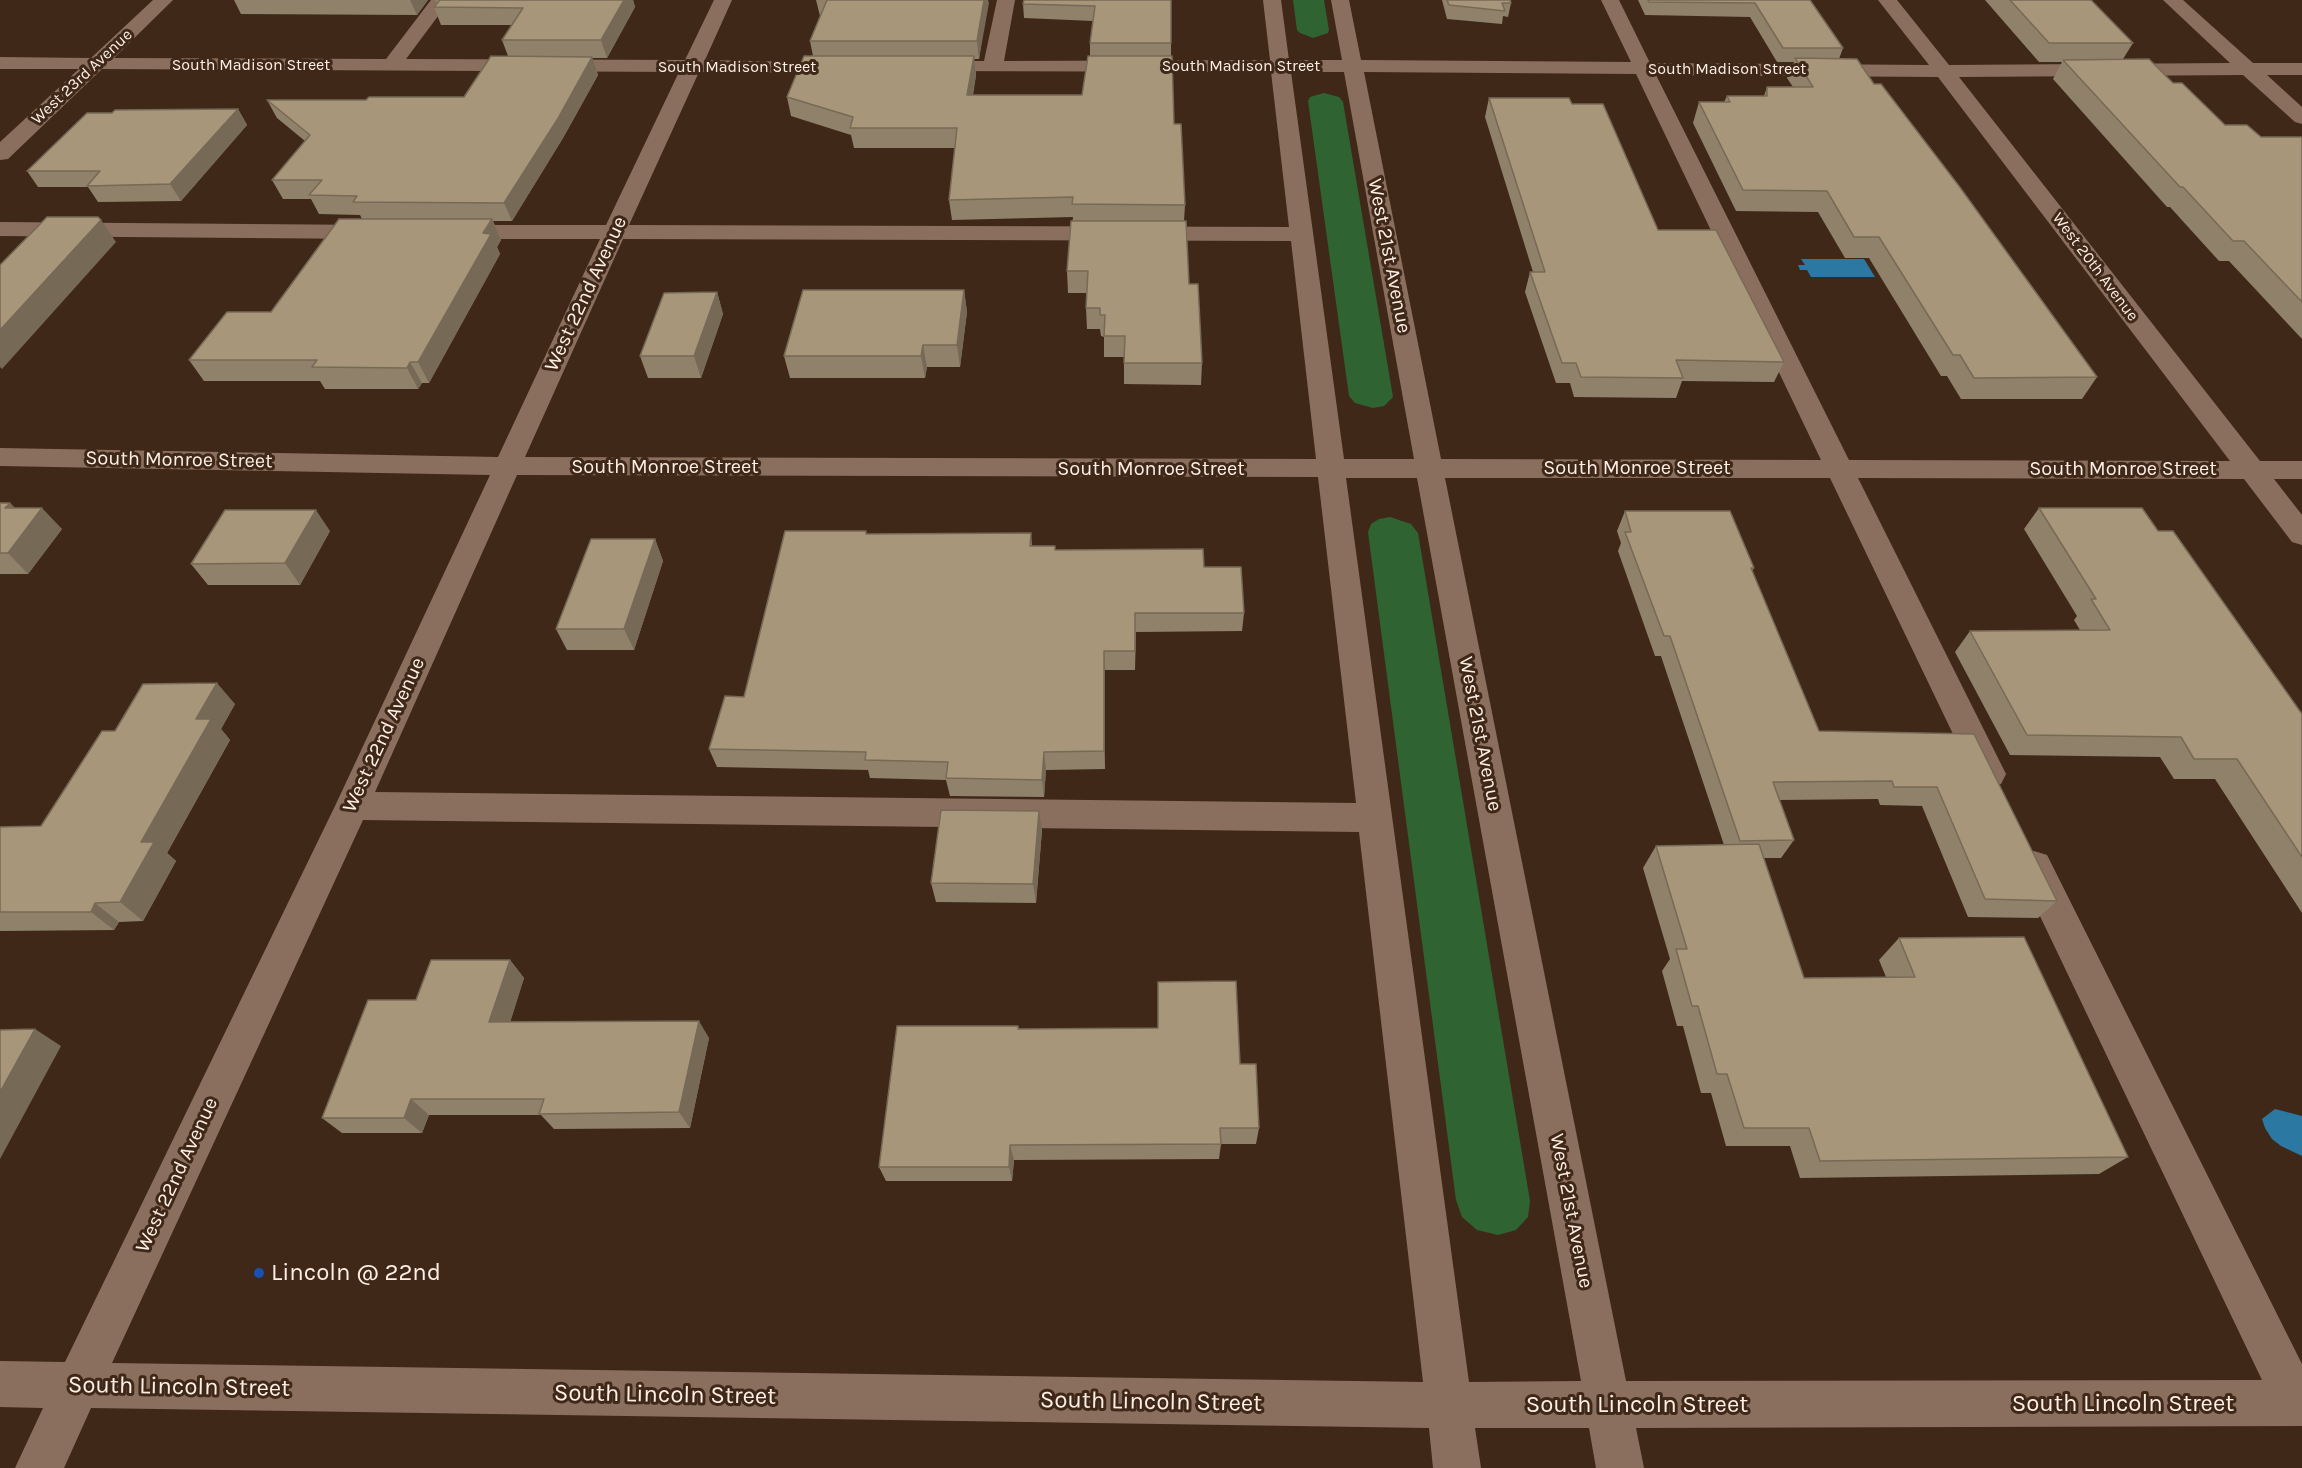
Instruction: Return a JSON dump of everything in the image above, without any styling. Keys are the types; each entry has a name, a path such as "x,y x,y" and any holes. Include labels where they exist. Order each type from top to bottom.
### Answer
{"street":[{"name":"West 23rd Avenue","path":"0,154 164,0"},
{"path":"391,65 441,0"},
{"name":"West 22nd Avenue","path":"39,1468 352,806 723,0"},
{"path":"993,67 1006,0"},
{"path":"1272,0 1457,1468"},
{"name":"West 21st Avenue","path":"1340,0 1620,1468"},
{"path":"1610,0 2000,796"},
{"name":"West 20th Avenue","path":"1887,0 1944,70 2302,535"},
{"path":"2172,0 2302,118"},
{"name":"South Madison Street","path":"0,63 691,68 865,67"},
{"name":"South Madison Street","path":"912,67 2302,69"},
{"path":"0,229 395,232"},
{"path":"431,232 1301,234"},
{"name":"South Monroe Street","path":"0,457 508,466 2302,470"},
{"path":"352,806 1374,818"},
{"path":"2021,839 2300,1403"},
{"name":"South Lincoln Street","path":"0,1384 1449,1405 2300,1403"}],"green space":[{"path":"1293,0 1324,0 1328,33 1313,38 1300,33 1297,30"},
{"path":"1324,93 1339,97 1343,102 1393,397 1384,406 1373,408 1355,403 1349,396 1308,101 1310,97"},
{"path":"1390,517 1411,524 1418,533 1530,1201 1528,1217 1516,1230 1498,1235 1477,1230 1462,1217 1456,1200 1368,532 1371,524 1379,519"}],"water":[{"path":"1801,259 1864,259 1875,277 1811,277 1807,270 1800,270 1798,265 1805,265"},
{"path":"2275,1109 2302,1116 2302,1156 2281,1146 2272,1139 2265,1128 2262,1119"}],"building":[{"path":"440,0 624,0 601,40 502,40 523,8 434,7"},
{"path":"827,0 984,0 977,41 810,41"},
{"path":"1024,0 1171,0 1171,43 1090,43 1095,6 1023,4"},
{"path":"1447,0 1510,0 1511,3 1502,3 1505,11 1449,5"},
{"path":"1648,0 1810,0 1843,48 1783,48 1755,3 1649,2"},
{"path":"2010,0 2091,0 2133,43 2049,43"},
{"path":"491,56 592,57 557,120 504,203 353,202 357,196 309,195 322,180 272,180 310,135 267,100 464,97"},
{"path":"804,56 974,56 967,95 1082,95 1088,56 1172,56 1174,124 1181,124 1185,205 1072,204 1073,197 949,200 957,128 850,128 853,117 787,97"},
{"path":"1795,58 1857,59 1874,84 1881,84 1959,186 2097,377 1974,378 1960,355 1953,355 1879,237 1854,237 1827,191 1743,190 1699,102 1730,102 1727,96 1767,96 1767,87 1813,87"},
{"path":"2149,59 2173,83 2182,83 2225,125 2247,125 2261,137 2302,137 2302,302 2244,241 2233,241 2063,60"},
{"path":"1489,98 1569,98 1572,104 1603,104 1658,230 1716,230 1784,362 1676,360 1683,378 1581,377 1576,363 1562,363 1530,272 1545,272"},
{"path":"238,109 170,184 87,186 100,171 27,171 87,113 112,113 115,110"},
{"path":"47,217 98,217 101,220 0,330 0,265"},
{"path":"339,219 492,219 483,233 491,234 418,362 410,362 407,368 312,367 317,360 189,360 227,312 271,312"},
{"path":"1071,221 1186,221 1189,284 1198,284 1202,363 1124,363 1125,336 1104,336 1105,315 1100,315 1100,308 1086,308 1088,271 1067,271"},
{"path":"803,290 964,290 957,345 923,345 921,356 784,356"},
{"path":"717,292 694,356 640,356 664,293"},
{"path":"0,503 10,503 5,508 42,508 8,553 0,553"},
{"path":"2039,508 2142,508 2158,531 2173,531 2302,714 2302,857 2237,759 2194,759 2181,737 2027,735 1970,631 2110,630 2091,599 2096,599"},
{"path":"225,510 316,510 285,563 191,564"},
{"path":"1625,511 1730,511 1754,568 1751,568 1819,731 1974,734 2057,901 1985,899 1937,787 1894,787 1892,781 1773,782 1794,840 1740,841 1670,636 1664,636 1625,532 1631,532"},
{"path":"785,531 866,531 866,534 1031,533 1030,546 1055,546 1055,550 1203,549 1204,567 1241,567 1244,613 1135,613 1135,651 1104,651 1104,751 1044,752 1042,780 946,778 948,762 865,760 866,752 709,749 725,696 744,697"},
{"path":"591,539 655,539 624,629 556,629"},
{"path":"217,683 196,719 211,719 141,842 154,842 120,902 95,903 91,912 0,912 0,827 41,826 102,731 115,731 143,684"},
{"path":"941,810 1039,811 1033,884 931,883"},
{"path":"1759,844 1804,978 1915,977 1899,938 2024,937 2128,1157 1820,1161 1809,1128 1744,1128 1727,1074 1717,1074 1698,1006 1692,1006 1676,949 1687,949 1656,846"},
{"path":"431,960 510,960 489,1022 699,1021 679,1112 539,1114 544,1099 411,1099 404,1118 322,1118 368,1000 416,1000"},
{"path":"1236,981 1240,1064 1256,1064 1259,1128 1220,1128 1221,1144 1010,1145 1009,1167 879,1167 897,1026 1018,1026 1018,1029 1158,1028 1158,982"},
{"path":"35,1029 0,1092 0,1030"}],"place":[{"name":"Lincoln @ 22nd","path":"259,1273"}]}
